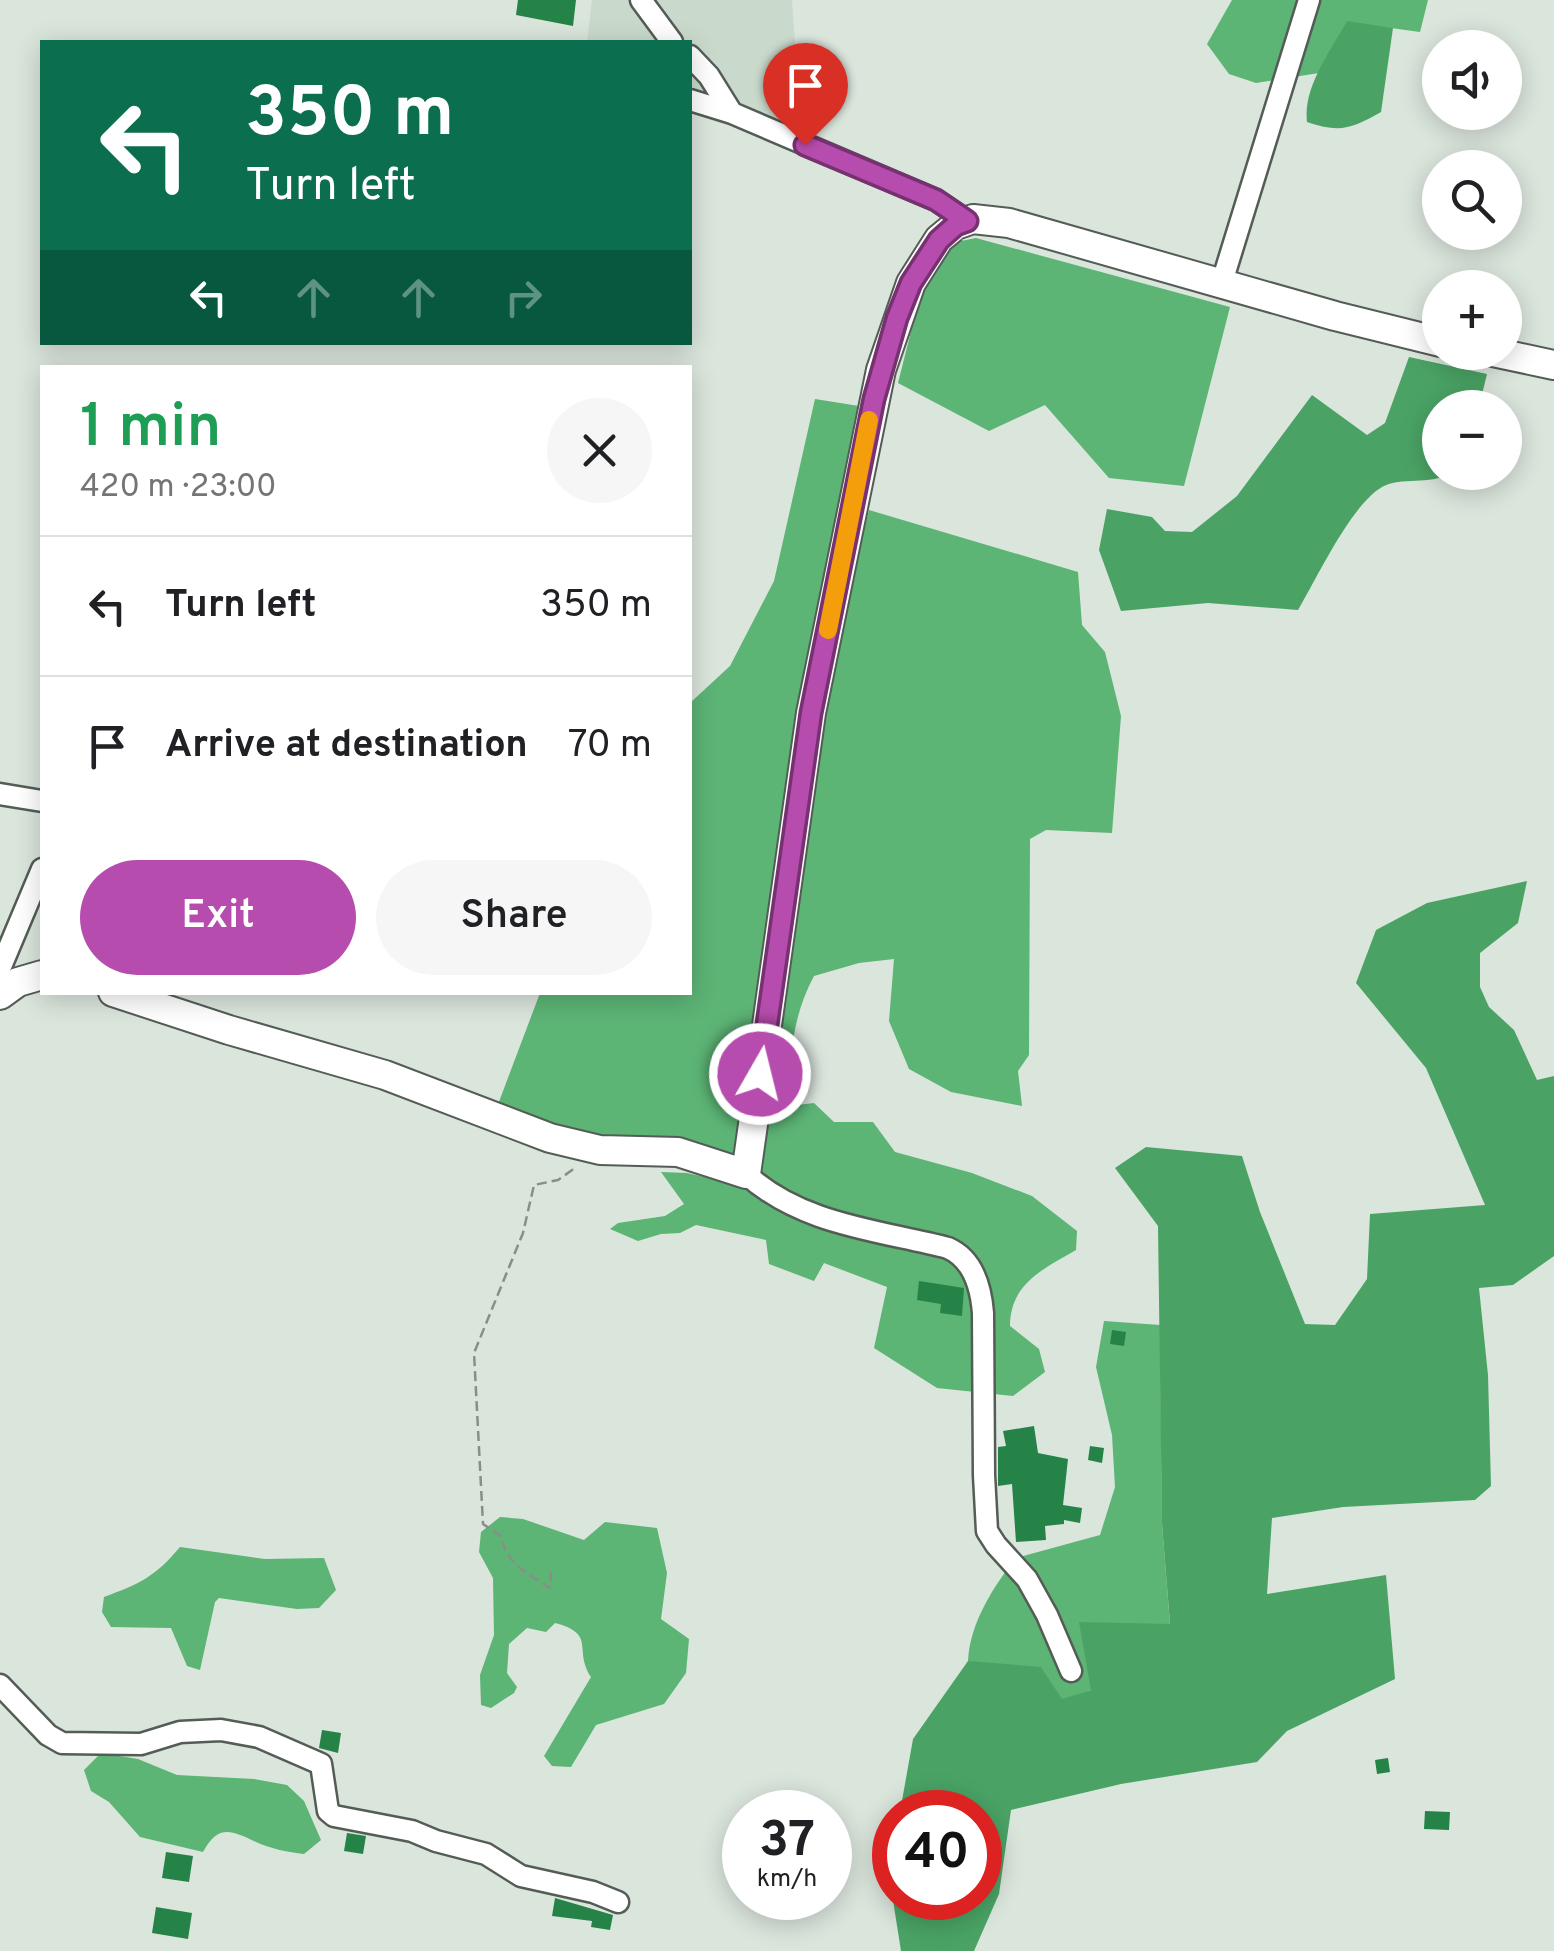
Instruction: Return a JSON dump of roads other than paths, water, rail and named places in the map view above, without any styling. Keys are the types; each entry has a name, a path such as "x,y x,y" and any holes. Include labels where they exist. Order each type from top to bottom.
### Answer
{"street":[{"path":"640,0 670,40"},
{"path":"1222,282 1309,0"},
{"path":"692,58 709,76 732,113"},
{"path":"692,101 732,113 936,200 967,221"},
{"path":"746,1174 811,713 868,428 892,336 911,283 939,240 967,221 1009,223 1422,338"},
{"path":"1522,358 1554,365"},
{"path":"0,794 40,801"},
{"path":"40,875 1,982 40,976"},
{"path":"122,995 385,1075 550,1138 600,1150 678,1152 746,1174 775,1198 808,1214 948,1248 964,1259 980,1291 983,1314 988,1530 996,1545 1027,1579 1071,1671"},
{"path":"0,1685 48,1735 62,1743 141,1744 180,1732 221,1730 259,1737 321,1764 328,1811 334,1816 412,1830 436,1841 486,1854 521,1876 593,1892 618,1902"}]}
